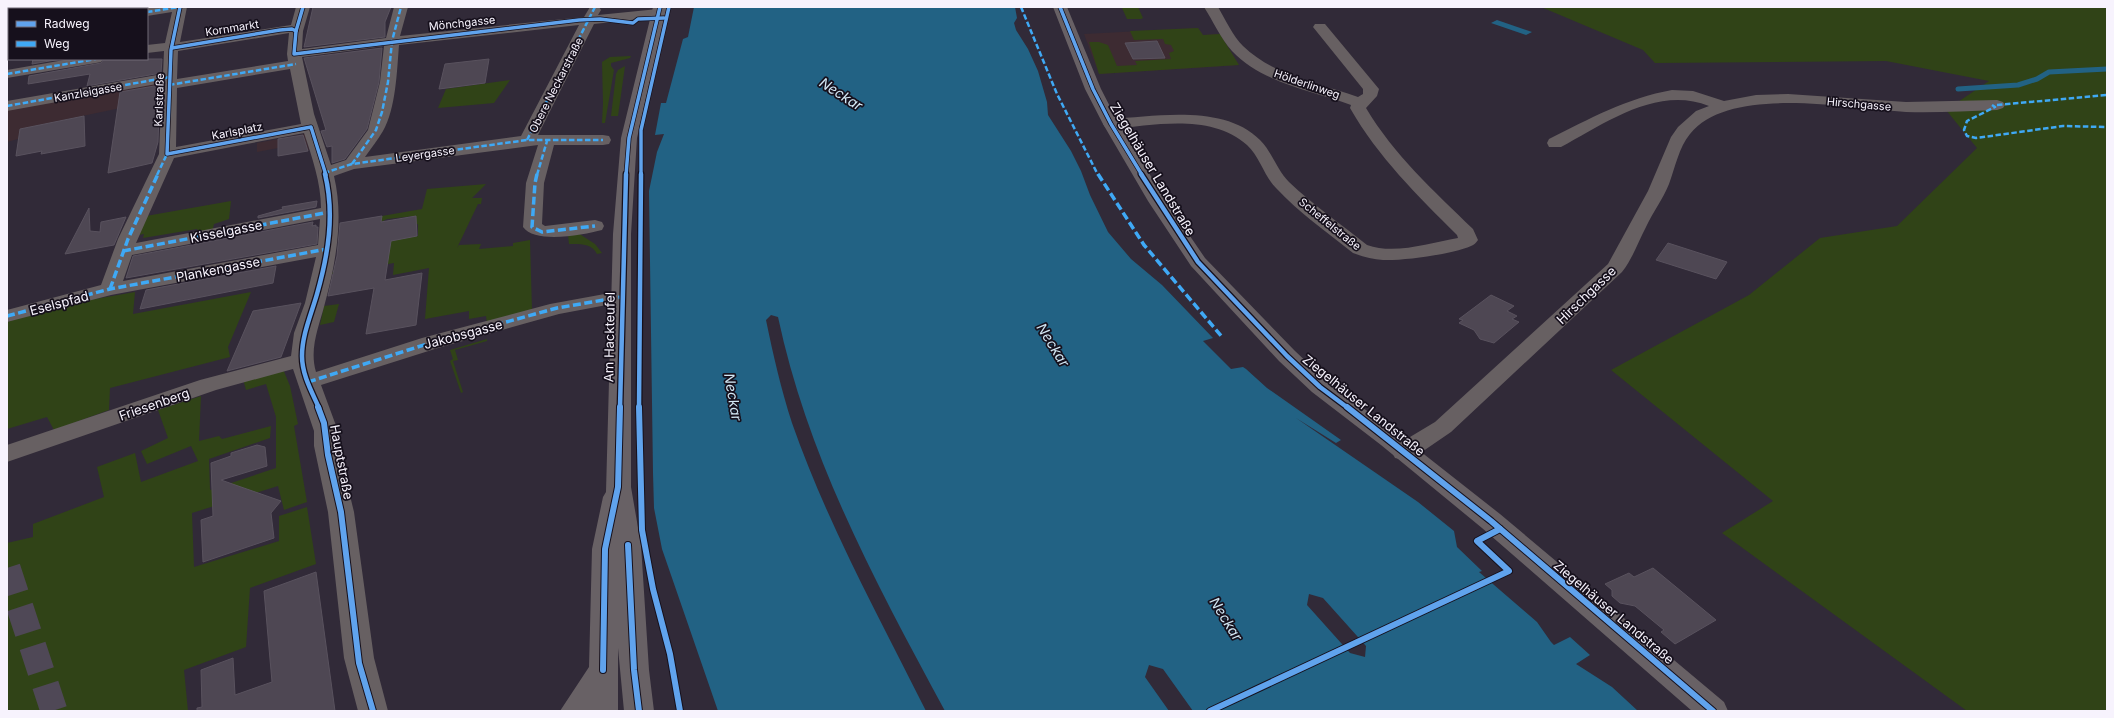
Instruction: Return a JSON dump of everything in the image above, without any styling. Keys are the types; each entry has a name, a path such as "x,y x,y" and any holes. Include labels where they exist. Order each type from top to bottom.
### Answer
{"main road":[{"name":"Ziegelhäuser Landstraße","path":"1060,7 1093,89 1111,124 1156,201 1198,262 1292,361 1320,387 1495,525 1713,711"},
{"name":"Am Hackteufel","path":"639,711 634,670 628,545 618,487 621,297 624,196 629,138 658,16"},
{"name":"Am Hackteufel","path":"603,711 605,549 618,487"},
{"path":"575,711 603,670"}],"street":[{"path":"148,12 179,7"},
{"name":"Karlstraße","path":"110,289 123,251 167,154 172,47 179,7"},
{"name":"Hauptstraße","path":"303,7 296,31 295,54 306,114 312,127 330,198 330,212 317,251 302,346 305,371 326,431 326,446 341,512 350,604 359,658 368,697 373,711"},
{"path":"352,164 376,130 382,112 388,82 392,41 401,7"},
{"name":"Hölderlinweg","path":"1211,7 1237,48 1260,66 1290,80 1330,92 1359,103"},
{"name":"Mönchgasse","path":"295,54 595,15 625,21 658,16"},
{"name":"Obere Neckarstraße","path":"527,140 595,15"},
{"path":"1320,27 1371,89 1371,95 1359,103"},
{"name":"Kornmarkt","path":"148,49 172,47 280,30 292,29 296,31"},
{"path":"170,81 295,54"},
{"path":"7,74 90,60"},
{"name":"Kanzleigasse","path":"7,106 170,81"},
{"name":"Hirschgasse","path":"1555,143 1620,109 1657,98 1688,94 1721,105"},
{"name":"Hirschgasse","path":"1404,452 1443,428 1615,268 1625,255 1632,235 1657,191 1680,136 1688,125 1721,105 1738,102 1793,98 1916,107 1996,105"},
{"name":"Scheffelstraße","path":"1111,124 1188,120 1214,124 1239,132 1254,143 1282,184 1366,253 1387,255 1466,242 1468,240 1466,233 1408,175 1376,140 1358,108 1359,103"},
{"name":"Karlsplatz","path":"167,154 312,127"},
{"name":"Leyergasse","path":"324,173 352,164 527,140 603,140"},
{"path":"547,141 535,183 532,227 542,232 595,226"},
{"name":"Kisselgasse","path":"123,251 330,212"},
{"name":"Plankengasse","path":"110,289 317,251"},
{"name":"Eselspfad","path":"7,316 110,289"},
{"name":"Jakobsgasse","path":"305,371 430,343 542,312 621,297"},
{"name":"Friesenberg","path":"7,454 208,385 305,371"}],"shaded area":[{"path":"1198,28 1203,35 1220,34 1239,65 1099,74 1084,34"},
{"path":"160,80 159,100 20,129 18,139 7,142 7,108"},
{"path":"305,134 309,150 278,156 278,148 257,152 257,143"}],"green space":[{"path":"1138,7 1143,18 1127,19 1122,8"},
{"path":"1541,7 2107,7 2107,711 1967,711 1722,533 1773,501 1611,370 1749,295 1820,238 1897,226 1977,148 1946,110 1989,81 1886,61 1655,63 1643,50"},
{"path":"1198,28 1203,35 1220,34 1239,65 1099,74 1089,42 1099,42 1108,45 1117,66 1137,65 1135,61 1171,59 1169,53 1174,51 1171,45 1165,44 1163,39 1134,40 1130,31"},
{"path":"631,56 630,58 611,63 614,70 605,123 602,123 602,62 610,57"},
{"path":"625,66 618,116 611,116 616,74 618,70"},
{"path":"510,80 494,103 438,108 446,89"},
{"path":"486,184 472,198 482,198 481,204 478,204 457,248 459,245 481,244 479,249 513,246 513,243 530,240 532,310 487,323 486,316 469,319 469,311 425,319 429,268 393,275 394,263 332,274 343,247 418,236 418,224 413,225 415,216 387,219 381,222 382,216 422,209 427,189"},
{"path":"231,201 229,219 214,224 212,232 201,235 197,229 143,238 144,234 138,235 146,216"},
{"path":"578,233 595,244 602,253 597,254 595,250 589,246 569,244 568,235"},
{"path":"135,292 133,314 251,292 228,347 230,357 110,388 109,410 54,430 47,417 7,429 7,322 67,304"},
{"path":"339,304 334,322 320,325 324,306"},
{"path":"487,339 487,341 455,350 458,360 453,361 463,392 461,393 450,361 453,359 450,350"},
{"path":"283,369 290,386 298,424 294,426 307,502 284,510 278,486 192,513 194,567 279,541 279,516 307,507 316,564 250,588 246,647 184,670 188,711 7,711 7,543 33,537 33,524 104,497 97,467 135,453 141,482 198,461 191,446 147,464 141,451 168,438 158,410 201,396 199,441 219,436 222,439 271,426 270,438 209,459 210,490 276,468 276,417 266,384 246,390 243,379"}],"water":[{"name":"Neckar","path":"694,7 1015,7 1017,18 1014,23 1016,30 1028,49 1038,71 1047,102 1048,115 1071,151 1108,232 1131,259 1162,285 1213,338 1203,341 1231,369 1243,367 1246,369 1267,388 1341,440 1336,443 1296,418 1418,502 1454,531 1457,547 1482,571 1479,572 1537,622 1554,645 1570,637 1590,655 1576,664 1612,687 1638,711 1193,711 1163,669 1149,665 1145,677 1169,711 945,711 894,616 847,520 807,421 791,370 778,317 771,315 766,320 784,397 806,460 854,569 926,711 718,711 662,549 654,508 649,191 657,152 664,134 655,135 661,103 666,103 683,39 688,37","holes":["1309,594 1323,598 1366,646 1365,657 1350,653 1307,605"]},
{"path":"1497,20 1532,32 1526,35 1491,23"}],"building":[{"path":"313,7 391,7 385,22 385,37 304,47"},
{"path":"1157,41 1165,58 1133,59 1125,43"},
{"path":"382,48 379,82 367,129 345,159 332,163 332,146 327,147 321,131 326,130 304,58"},
{"path":"162,59 161,73 87,86 90,74 28,84 29,76 101,63 103,60"},
{"path":"489,59 485,83 439,89 445,64"},
{"path":"33,60 55,60 32,64"},
{"path":"160,85 158,142 152,163 108,173 120,92"},
{"path":"84,116 85,146 41,154 42,151 16,156 20,129"},
{"path":"303,135 308,151 278,156 278,139"},
{"path":"317,201 316,207 258,218 258,216 283,209 282,207"},
{"path":"89,208 90,231 100,232 101,222 126,217 114,245 65,254"},
{"path":"382,216 381,222 416,216 417,236 391,241 385,280 422,273 416,325 366,334 374,288 328,296 337,256 340,223"},
{"path":"313,222 312,226 316,225 316,227 318,227 317,244 126,278 133,256"},
{"path":"1668,243 1727,262 1716,279 1656,260"},
{"path":"276,266 273,283 140,309 146,290"},
{"path":"1491,295 1514,306 1507,311 1517,316 1512,319 1519,322 1494,343 1480,339 1474,330 1459,323 1463,320 1459,319"},
{"path":"301,303 281,357 227,371 253,311"},
{"path":"257,445 265,447 267,466 221,480 281,501 271,513 274,538 203,562 201,520 213,516 211,463 231,456 231,453"},
{"path":"1653,568 1716,620 1675,644 1661,632 1664,630 1635,606 1620,603 1612,596 1612,590 1605,584 1629,573 1634,577"},
{"path":"316,572 335,711 197,711 197,708 202,707 201,670 233,658 235,695 272,682 264,591"}],"waterway":[{"path":"1958,89 2018,85 2037,79 2049,72 2107,69"}],"tunnel":[{"path":"7,568 54,711"}],"marked path":[{"path":"148,12 179,7"},
{"path":"352,164 376,130 382,112 388,82 392,41 401,7"},
{"path":"527,140 595,7"},
{"path":"1021,7 1044,66 1070,123 1116,205 1144,245 1223,338"},
{"path":"7,74 90,60"},
{"path":"169,85 296,64"},
{"path":"7,106 170,77"},
{"path":"1997,105 2107,95"},
{"path":"1992,105 1995,107 1978,114 1967,121 1964,125 1964,130 1967,136 1976,138 2063,126 2107,127"},
{"path":"324,173 352,164 527,140 603,140"},
{"path":"547,141 535,183 532,227 542,232 595,226"},
{"path":"110,289 128,239 167,154"},
{"path":"123,251 330,212"},
{"path":"7,316 110,289 327,249"},
{"path":"308,382 430,343 557,308 621,297"}],"cycle path":[{"path":"180,7 171,50 167,154 311,127 322,162 330,197 330,230 319,287 308,322 302,348 302,357 305,376 321,413 326,432 328,455 345,537 352,613 359,663 373,711"},
{"path":"303,7 296,31 294,54 392,41 579,20 600,19 633,23 638,19 664,18"},
{"path":"603,670 605,549 618,487 625,181 629,138 660,7"},
{"path":"669,7 641,130 639,415 642,530 653,589 670,654 680,711"},
{"path":"1060,7 1093,89 1111,124 1157,201 1198,262 1287,356 1320,387 1389,439 1491,521 1713,711"},
{"path":"172,48 280,30 292,29 296,31"},
{"path":"1210,711 1509,571 1477,541 1500,529"},
{"path":"628,545 634,670 639,711"}]}
